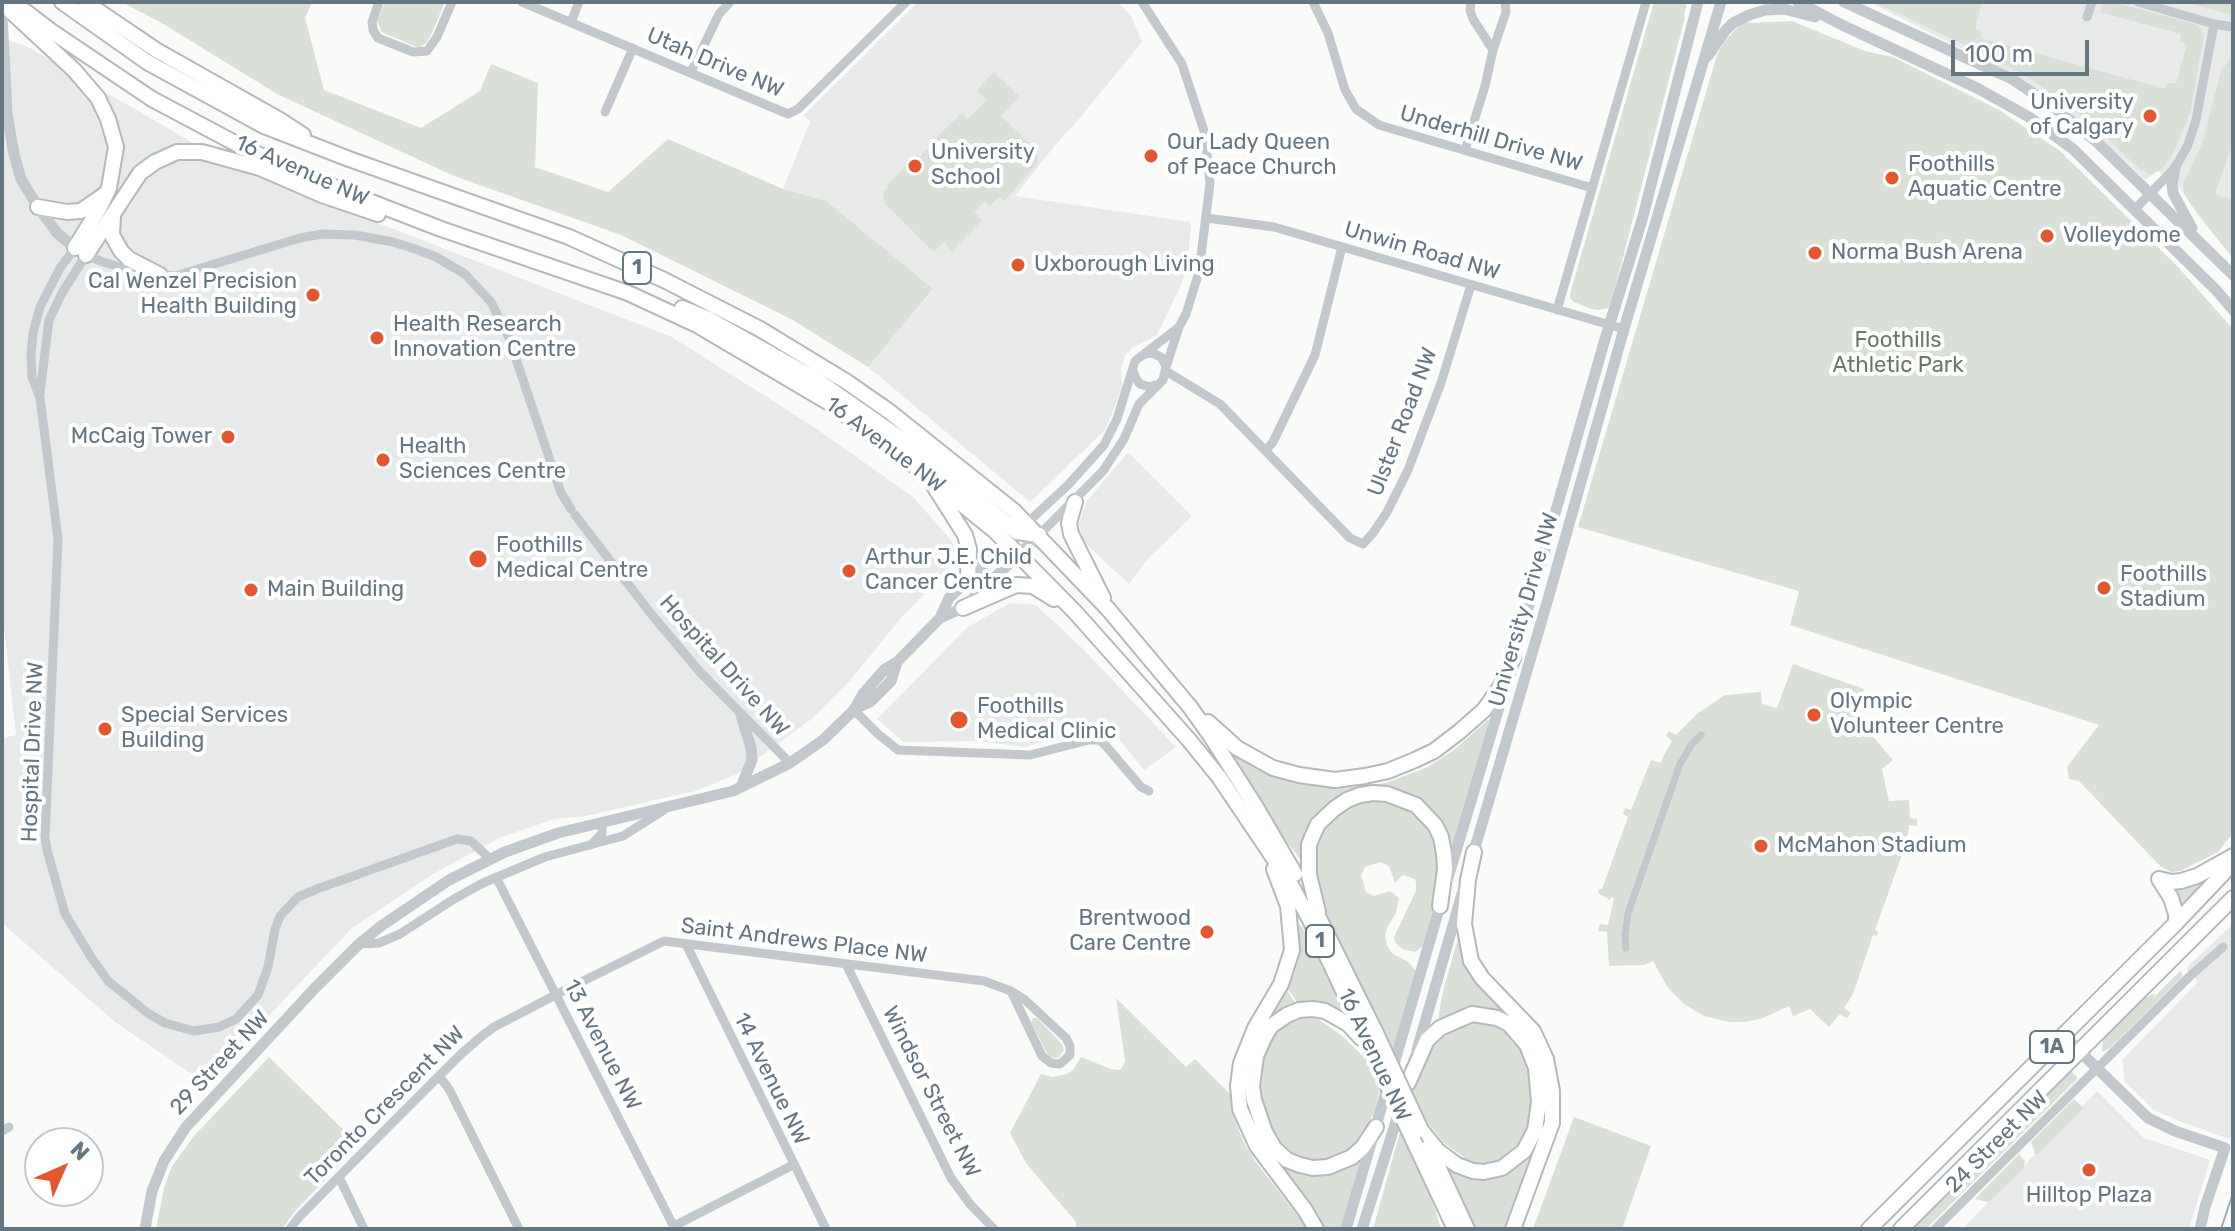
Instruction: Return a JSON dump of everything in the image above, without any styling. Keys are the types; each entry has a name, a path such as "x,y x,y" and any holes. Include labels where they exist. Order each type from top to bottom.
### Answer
{"highway":[{"name":"16 Avenue NW","path":"13,2 152,99 248,150 441,229 628,293 697,325 831,404 952,494 1016,532 1039,535 1108,609 1190,707 1256,807 1319,916 1467,1229"},
{"name":"16 Avenue NW","path":"62,2 147,62 264,126 569,237 664,280 760,329 890,412 1014,511 1018,554 1075,612 1189,740 1219,777 1289,881 1455,1229"},
{"path":"85,2 156,50 280,120 323,149"},
{"path":"104,2 156,50"},
{"path":"2,3 74,70 98,98 108,119 116,147 107,192 81,252"},
{"path":"81,252 140,173 177,152 202,152 260,168 322,195 392,219 441,229"},
{"path":"38,207 81,211 107,192"},
{"path":"114,210 112,235 121,251 129,259 160,275"},
{"path":"628,293 659,300 709,319 814,378 910,445 1016,532"},
{"path":"911,463 935,487 965,535 969,549 968,579"},
{"path":"1075,502 1069,523 1071,534 1108,609"},
{"path":"963,608 1023,584 1033,586 1075,612"},
{"path":"1190,707 1237,748 1273,768 1326,779 1365,776 1415,760 1434,751 1459,732 1484,710 1501,686 1513,658"},
{"path":"1319,916 1309,875 1312,837 1318,824 1334,809 1347,800 1373,793 1387,794 1416,805 1435,825 1444,854 1440,906"},
{"path":"1262,839 1288,906 1292,950 1281,984 1255,1028 1241,1063 1238,1086 1240,1109 1257,1146 1316,1229"},
{"path":"1474,852 1464,924 1471,961 1482,978 1533,1031 1546,1059 1552,1091 1552,1123 1513,1229"},
{"path":"2176,923 2171,898 2159,879 2171,882 2197,876 2233,855"},
{"name":"1A","path":"1869,1229 2233,863"},
{"name":"1A","path":"1901,1229 2226,910 2233,898"},
{"path":"1370,1048 1337,1016 1313,1009 1299,1010 1280,1019 1265,1036 1256,1056 1252,1086 1258,1116 1274,1148 1287,1160 1300,1165 1328,1167 1352,1157 1376,1127"},
{"path":"1408,1083 1427,1040 1440,1028 1472,1014 1497,1018 1509,1024 1527,1045 1536,1068 1539,1102 1535,1130 1524,1151 1502,1168 1484,1172 1457,1165 1438,1151 1421,1130"},
{"path":"1441,1199 1448,1229"}],"street":[{"path":"379,2 372,22 378,38 413,52 427,51 437,37 452,2"},
{"name":"Utah Drive NW","path":"522,2 788,114 798,109 906,2"},
{"path":"571,22 579,2"},
{"path":"691,72 719,14 730,2"},
{"path":"1133,371 1140,384 1150,387 1163,380 1199,272 1210,183 1205,134 1182,64 1142,2"},
{"name":"Underhill Drive NW","path":"1313,2 1328,33 1345,90 1356,109 1379,125 1592,188"},
{"path":"1471,2 1473,19 1493,50"},
{"path":"1465,150 1506,12 1505,2"},
{"path":"1557,310 1646,2"},
{"name":"University Drive NW","path":"1346,1229 1642,220 1696,2"},
{"name":"University Drive NW","path":"1362,1229 1408,1083 1721,2"},
{"path":"1798,2 1977,88 2029,117 2073,149 2233,310"},
{"path":"1846,2 2012,79 2055,108 2098,143 2233,275"},
{"path":"2087,17 2092,2"},
{"path":"2138,2 2233,27"},
{"path":"1702,66 1733,23 1765,10 1784,9 1842,25"},
{"path":"2,14 7,114 21,179 57,233 81,252"},
{"path":"2198,240 2173,193 2172,184 2175,168 2194,129 2214,24"},
{"path":"605,112 633,48"},
{"path":"2135,209 2175,168"},
{"name":"Unwin Road NW","path":"1207,218 1274,227 1624,329"},
{"name":"Hospital Drive NW","path":"490,859 471,841 457,839 298,897 280,916 264,983 258,995 236,1019 219,1027 194,1031 149,1014 108,981 91,957 65,914 45,838 58,539 40,398 49,320 81,252 137,272 175,276 300,238 322,234 355,235 393,242 436,257 465,274 491,302 505,328 561,493 573,512 700,672 790,763"},
{"path":"1266,450 1273,442 1315,355 1342,247"},
{"name":"Ulster Road NW","path":"1166,369 1220,404 1350,538 1363,544 1387,512 1408,470 1441,383 1471,285"},
{"path":"1016,532 1068,485 1104,445 1117,419 1135,361 1179,327"},
{"path":"1143,354 1157,355 1166,369"},
{"path":"1039,535 1103,471 1124,439 1139,404 1155,385"},
{"name":"29 Street NW","path":"145,1229 148,1209 164,1161 186,1127 359,944 401,910 490,859 558,833 741,787 790,763 823,740 854,710 870,702 891,681 897,662 940,618 949,598 1016,532"},
{"name":"29 Street NW","path":"940,618 963,608 1039,535"},
{"path":"854,710 898,750 1030,755 1100,740 1141,787 1149,791"},
{"path":"741,715 752,760 741,787"},
{"path":"1626,948 1628,913 1680,764 1701,735"},
{"name":"29 Street NW","path":"359,944 379,943 400,934 454,899 496,877 545,857 623,836 667,808"},
{"path":"591,845 602,833 602,822"},
{"name":"13 Avenue NW","path":"496,877 674,1227"},
{"path":"401,910 421,920"},
{"name":"Saint Andrews Place NW","path":"555,995 664,941 984,981 1011,991 1024,999 1066,1038 1070,1055 1060,1064 1051,1063 1042,1056 1011,991"},
{"name":"14 Avenue NW","path":"686,944 826,1229"},
{"name":"24 Street NW","path":"1935,1229 2223,947"},
{"name":"Windsor Street NW","path":"846,964 951,1178 994,1229"},
{"name":"Toronto Crescent NW","path":"290,1229 460,1055 494,1027 555,995"},
{"path":"2063,1035 2156,1123 2229,1146 2205,1207 2200,1229"},
{"path":"439,1076 449,1089 519,1229"},
{"path":"674,1227 793,1165"},
{"path":"339,1177 364,1229"}],"shaded area":[{"path":"918,2 1118,2 1131,16 1142,42 1015,196 1190,222 1187,268 1180,287 1157,335 1125,355 1121,369 1122,388 1106,429 1030,502 868,367 933,290 783,189 810,122 804,115"},
{"name":"University of Calgary","path":"1869,2 2233,2 2233,258 2183,192 2158,171 2145,180 2119,155 2016,76"},
{"name":"Foothills Medical Centre","path":"2,38 28,47 236,168 672,337 817,429 913,497 951,540 955,548 954,563 900,619 848,683 824,707 737,774 695,791 586,816 554,819 499,838 433,874 351,929 205,1083 115,1022 2,923 2,738 16,735 2,609"},
{"path":"1128,452 1192,516 1147,560 1129,584 1090,548 1082,538 1079,524 1087,501"},
{"path":"1010,603 1036,605 1083,649 1176,747 1144,770 1115,734 1098,726 1025,747 977,741 904,742 877,719 968,627"},
{"path":"2233,924 2233,1136 2229,1139 2154,1110 2125,1082 2122,1060 2198,982 2187,971 2188,966"},
{"name":"Hilltop Plaza","path":"2097,1091 2145,1139 2210,1160 2189,1229 1962,1229"}],"green space":[{"path":"122,2 312,2 305,18 324,90 421,128 480,91 491,64 538,83 535,167 608,192 668,139 783,189 826,201 933,289 868,367 791,319 621,235 454,176 277,94"},
{"path":"385,2 445,2 430,37 419,47 382,32 377,21"},
{"path":"1654,2 1687,2 1685,17 1612,300 1608,308 1591,309 1574,302 1570,294"},
{"path":"1874,2 1982,2 1975,28 1982,32 1981,38 2165,89 2169,83 2176,83 2187,45 2180,41 2181,34 2100,12 2103,2 2195,24 2204,34 2190,113 2173,154 2161,170 2148,175 2089,121 2031,79"},
{"path":"2185,2 2230,2 2233,4 2233,15"},
{"name":"Foothills Athletic Park","path":"1792,21 1865,51 1893,57 1999,110 2060,151 2178,267 2233,329 2233,833 2218,852 2180,871 2171,872 2160,866 2079,781 2069,779 2067,767 2099,725 1790,625 1799,591 1578,527 1717,55 1739,26"},
{"path":"2233,55 2233,142 2215,194 2233,200 2233,258 2189,202 2183,184 2202,144 2221,71"},
{"path":"994,72 1020,97 1001,116 1035,149 1038,163 1004,201 999,197 990,206 985,201 974,212 982,221 952,251 944,242 934,252 885,204 883,192 917,155 919,157 927,149 933,155 937,151 930,144 962,113 968,119 986,101 989,103 977,90"},
{"name":"McMahon Stadium","path":"1793,664 1864,689 1848,733 1861,737 1870,733 1893,760 1882,769 1889,801 1909,800 1910,818 1917,819 1917,826 1909,825 1907,841 1875,930 1877,936 1873,935 1853,994 1844,1008 1851,1013 1847,1018 1840,1014 1829,1027 1810,1009 1793,1016 1789,1006 1745,1022 1704,1016 1684,1004 1668,988 1653,961 1644,965 1609,966 1607,932 1598,931 1600,924 1608,925 1614,898 1610,900 1598,893 1628,817 1623,814 1625,808 1631,810 1651,760 1661,763 1672,741 1666,736 1669,731 1676,735 1698,713 1725,695 1761,692 1762,704 1777,708"},
{"path":"1489,719 1451,858 1412,796 1389,789 1367,788 1306,842 1301,860 1224,746 1259,770 1288,780 1321,786 1354,787 1386,783 1428,767 1454,750"},
{"path":"1363,798 1387,798 1423,816 1442,853 1437,897 1423,946 1415,952 1402,949 1394,937 1416,891 1415,879 1403,875 1395,883 1389,866 1380,862 1365,867 1361,875 1366,892 1374,896 1390,891 1399,898 1385,936 1387,946 1416,971 1393,1050 1320,899 1312,852 1327,821"},
{"path":"2210,874 2204,882 2181,905 2171,887"},
{"path":"1299,923 1323,960 1351,1019 1298,1003 1287,988"},
{"path":"1459,935 1467,959 1482,985 1518,1020 1536,1044 1547,1080 1548,1117 1509,1229 1474,1229 1441,1160 1461,1171 1484,1176 1503,1171 1522,1159 1537,1140 1543,1122 1544,1079 1528,1038 1504,1017 1467,1010 1438,1021"},
{"path":"2180,971 2183,974 2181,978 2110,1048 2102,1052 2106,1035 2145,998 2155,993 2154,997"},
{"path":"1286,989 1296,1004 1281,1012 1249,1087 1287,1164 1358,1161 1342,1229 1323,1229 1250,1122 1243,1091 1258,1033"},
{"path":"1116,998 1186,1067 1195,1059 1230,1094 1231,1110 1244,1143 1308,1229 1076,1229 1076,1222 1026,1163 1010,1133 1041,1074 1053,1077 1067,1074 1081,1057 1120,1070 1125,1061"},
{"path":"1294,1015 1296,1019 1315,1017 1341,1035 1366,1059 1380,1087 1375,1110 1359,1143 1345,1156 1314,1164 1285,1152 1266,1123 1258,1083 1261,1055 1273,1032"},
{"path":"1037,1018 1062,1044 1064,1050 1059,1057 1048,1055 1031,1022"},
{"path":"1485,1020 1504,1027 1522,1047 1535,1080 1528,1138 1508,1158 1490,1165 1463,1161 1464,1157 1444,1143 1425,1119 1412,1092 1434,1041 1459,1021"},
{"path":"269,1057 359,1145 296,1210 282,1229 156,1229 171,1168 193,1137"},
{"path":"2070,1070 2078,1078 1926,1229 1914,1229 1954,1186"},
{"path":"2074,1099 2084,1108 2036,1156 2031,1142"},
{"path":"1574,1117 1651,1146 1622,1229 1533,1229"},
{"path":"1400,1132 1430,1193 1441,1229 1373,1229"},
{"path":"2019,1154 2025,1161 2023,1169 1989,1202 1975,1199"}],"tram line":[{"path":"2221,1229 2233,1193"}],"place":[{"name":"University of Calgary","path":"2150,116"},
{"name":"Our Lady Queen of Peace Church","path":"1151,156"},
{"name":"University School","path":"915,166"},
{"name":"Foothills Aquatic Centre","path":"1892,178"},
{"name":"Volleydome","path":"2047,236"},
{"name":"Norma Bush Arena","path":"1815,253"},
{"name":"Uxborough Living","path":"1018,265"},
{"name":"Cal Wenzel Precision Health Building","path":"313,295"},
{"name":"Health Research Innovation Centre","path":"377,338"},
{"name":"McCaig Tower","path":"228,437"},
{"name":"Health Sciences Centre","path":"383,460"},
{"name":"Foothills Medical Centre","path":"478,559"},
{"name":"Arthur J.E. Child Cancer Centre","path":"849,571"},
{"name":"Foothills Stadium","path":"2104,588"},
{"name":"Main Building","path":"251,590"},
{"name":"Olympic Volunteer Centre","path":"1814,715"},
{"name":"Foothills Medical Clinic","path":"959,720"},
{"name":"Special Services Building","path":"105,729"},
{"name":"McMahon Stadium","path":"1761,846"},
{"name":"Brentwood Care Centre","path":"1207,932"},
{"name":"Hilltop Plaza","path":"2089,1170"}]}
